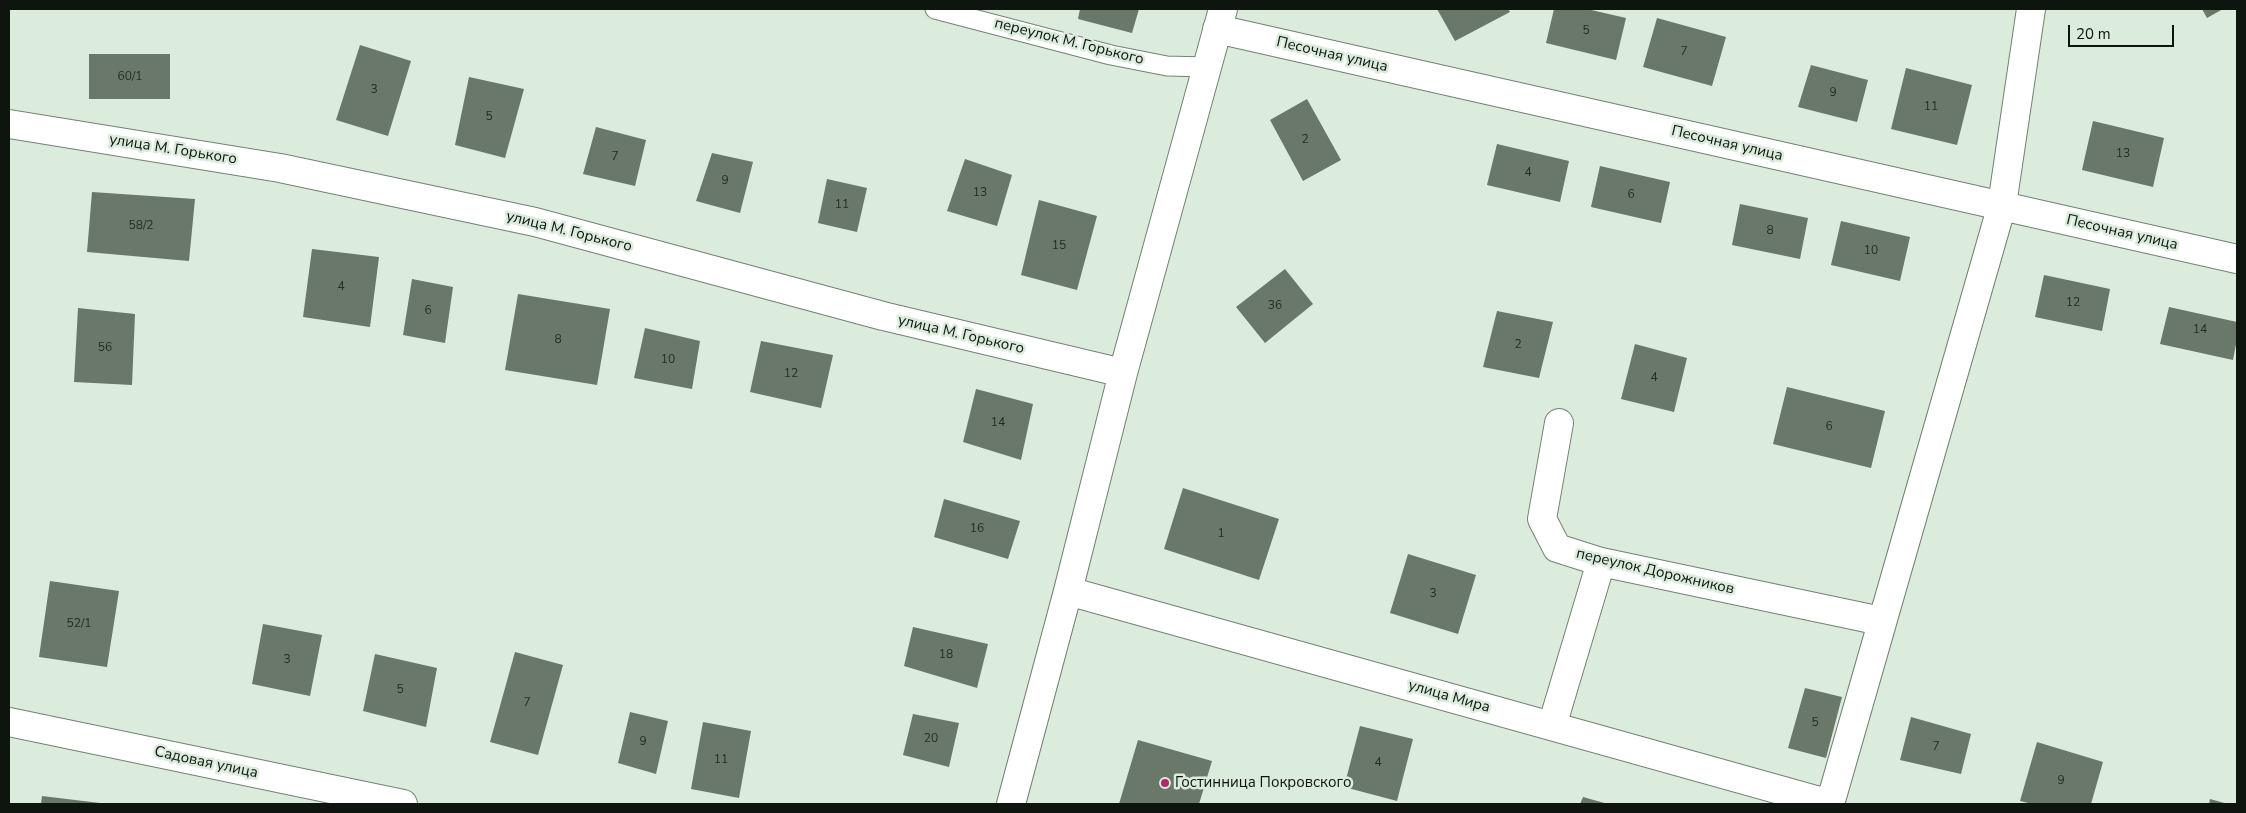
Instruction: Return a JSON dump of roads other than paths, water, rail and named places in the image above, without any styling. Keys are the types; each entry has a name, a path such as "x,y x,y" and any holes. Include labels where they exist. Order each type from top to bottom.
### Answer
{"street":[{"path":"1830,804 2002,205 2031,9"},
{"path":"1010,804 1068,592 1123,373 1220,19"},
{"name":"Песочная улица","path":"1220,19 2237,259"},
{"name":"улица М. Горького","path":"9,124 280,168 535,222 883,316 1123,373"},
{"name":"переулок Дорожников","path":"1559,423 1542,520 1557,548 1601,562 1881,621"},
{"path":"1552,726 1601,562"},
{"name":"улица Мира","path":"1068,592 1830,804"},
{"name":"Садовая улица","path":"9,722 403,804"}],"lane":[{"name":"переулок М. Горького","path":"934,9 1111,55 1168,66 1206,68"}],"place":[{"name":"Гостинница Покровского","path":"1165,783"}]}
